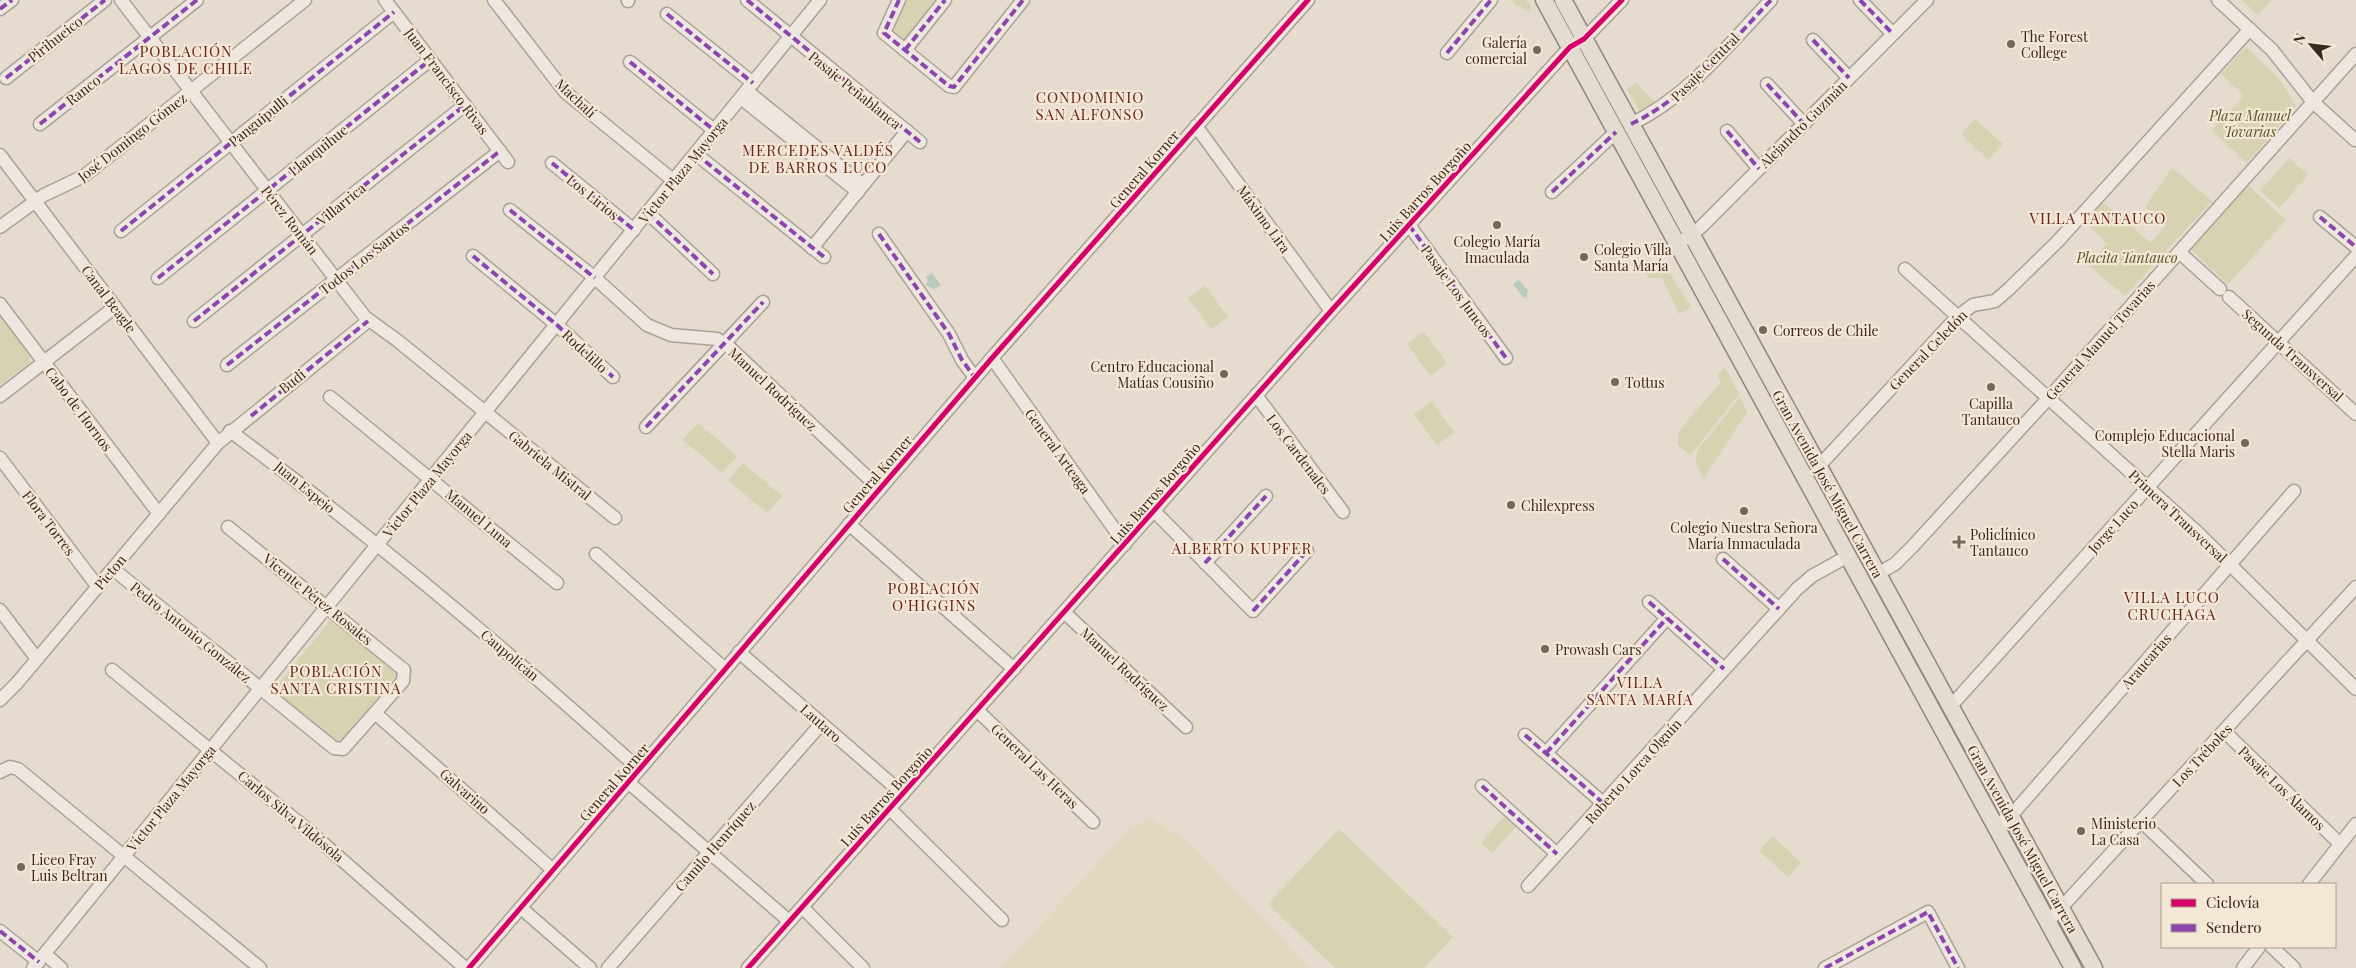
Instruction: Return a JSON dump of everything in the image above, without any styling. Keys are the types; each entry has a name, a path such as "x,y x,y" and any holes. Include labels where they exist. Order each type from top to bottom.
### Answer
{"main road":[{"name":"Gran Avenida José Miguel Carrera","path":"1544,0 1577,43 1631,124 2094,968"},
{"name":"Gran Avenida José Miguel Carrera","path":"1563,0 1577,43 1616,132 2073,968"}],"street":[{"path":"0,9 12,0"},
{"name":"Pirihueico","path":"6,78 105,0"},
{"name":"Pérez Román","path":"121,0 368,321 398,341 486,412"},
{"name":"Ranco","path":"40,124 197,0"},
{"name":"José Domingo Gómez","path":"0,227 35,201 84,176 305,0"},
{"name":"Juan Francisco Rivas","path":"385,0 504,156"},
{"name":"Machalí","path":"494,0 565,92 674,181"},
{"name":"Pasaje Peñablanca","path":"747,0 920,142"},
{"name":"Víctor Plaza Mayorga","path":"39,961 820,0"},
{"path":"900,0 884,33 949,86 954,87 1023,0"},
{"path":"905,50 945,0"},
{"name":"General Korner","path":"467,968 521,908 992,358 1308,0"},
{"path":"1447,54 1492,0"},
{"name":"Luis Barros Borgoño","path":"748,968 1408,225 1577,43 1622,0"},
{"name":"Pasaje Central","path":"1631,124 1658,111 1679,95 1771,0"},
{"path":"1860,0 1893,34"},
{"name":"Alejandro Guzmán","path":"1676,244 1692,235 1927,0"},
{"path":"2218,0 2288,67 2313,102 2356,140"},
{"name":"Panguipulli","path":"121,231 394,12"},
{"path":"667,14 747,91 861,188"},
{"name":"General Celedón","path":"1819,466 1957,317 1973,305 1995,301 2009,290 2058,241 2250,29"},
{"path":"1813,40 1850,78"},
{"name":"General Manuel Tovarias","path":"1877,574 1888,570 1901,558 2048,399 2356,54"},
{"name":"Llanquihue","path":"158,278 430,60"},
{"path":"630,62 715,131"},
{"path":"1766,84 1804,124"},
{"name":"Villarrica","path":"194,321 465,105"},
{"name":"Máximo Lira","path":"1196,126 1331,311"},
{"path":"812,248 907,131"},
{"path":"1727,131 1759,169"},
{"path":"1552,192 1616,132"},
{"path":"696,154 824,257"},
{"name":"Canal Beagle","path":"0,155 218,443"},
{"name":"Todos Los Santos","path":"227,365 336,280 504,156"},
{"name":"Los Lirios","path":"552,163 634,230"},
{"name":"Manuel Rodríguez","path":"510,210 595,278 640,320 655,329 671,335 710,338 724,343 880,489"},
{"path":"648,213 713,274"},
{"path":"2320,217 2356,247"},
{"name":"Pasaje Los Juncos","path":"1408,225 1506,358"},
{"path":"878,234 949,334 962,360 975,378"},
{"name":"Segunda Transversal","path":"2179,252 2356,414"},
{"name":"Rodelillo","path":"473,256 557,325 613,377"},
{"name":"Jorge Luco","path":"1950,707 2356,256"},
{"name":"Primera Transversal","path":"1905,270 2230,564 2356,689"},
{"path":"646,427 763,302"},
{"name":"Cabo de Hornos","path":"0,304 159,514"},
{"path":"0,396 115,307"},
{"name":"Budi","path":"218,443 230,431 368,321"},
{"name":"General Arteaga","path":"992,358 1125,544"},
{"name":"Los Cardenales","path":"1256,395 1343,512"},
{"name":"Manuel Luna","path":"330,397 557,583"},
{"name":"Gabriela Mistral","path":"486,412 614,518"},
{"name":"Juan Espejo","path":"230,431 283,469 377,546"},
{"name":"Picton","path":"0,700 13,689 218,443"},
{"name":"Flora Torres","path":"0,458 98,587"},
{"name":"Araucarias","path":"1994,825 2010,817 2294,492"},
{"path":"1205,563 1266,496"},
{"path":"1154,511 1253,611 1307,551"},
{"path":"849,524 1014,669"},
{"name":"Vicente Pérez Rosales","path":"228,527 401,667 405,674 403,681 375,713"},
{"name":"Caupolicán","path":"377,546 516,660 640,769"},
{"path":"596,554 725,669"},
{"name":"Roberto Lorca Olguín","path":"1528,886 1806,581 1848,556"},
{"path":"1723,559 1779,609"},
{"name":"Pedro Antonio González","path":"113,569 334,748 340,750 346,748 375,713"},
{"name":"Los Tréboles","path":"2048,922 2356,587"},
{"path":"1649,602 1724,669"},
{"path":"0,610 37,659"},
{"name":"Manuel Rodríguez","path":"1064,612 1186,727"},
{"path":"1546,753 1667,618"},
{"name":"Lautaro","path":"739,652 902,794"},
{"name":"Carlos Silva Vildósola","path":"112,670 353,868 467,968"},
{"name":"General Las Heras","path":"978,710 1093,822"},
{"name":"Galvarino","path":"375,713 553,870"},
{"name":"Camilo Henríquez","path":"608,968 822,724"},
{"name":"Pasaje Los Álamos","path":"2224,732 2340,844"},
{"path":"1525,735 1603,803"},
{"path":"5,769 18,769 125,855 260,968"},
{"path":"628,782 789,921"},
{"path":"1482,786 1557,854"},
{"path":"890,809 1002,920"},
{"path":"2141,821 2206,883"},
{"path":"2310,883 2356,824"},
{"path":"802,907 863,968"},
{"path":"521,908 590,968"},
{"path":"1824,968 1928,912 1958,968"},
{"path":"0,931 39,961 61,968"},
{"path":"2242,968 2258,948"},
{"path":"2273,948 2294,968"}],"shaded area":[{"path":"932,273 941,285 934,289 926,285 928,280 926,277"},
{"path":"1519,280 1528,291 1526,298 1523,297 1513,284"},
{"path":"1151,819 1187,840 1310,968 1001,968 1130,828"}],"green space":[{"path":"903,0 941,0 906,43 888,31"},
{"path":"1511,0 1527,0 1532,9 1528,12 1520,6 1517,7"},
{"path":"2242,0 2272,0 2258,15"},
{"name":"Plaza Manuel Tovarias","path":"2246,47 2277,76 2296,106 2247,163 2212,130 2244,96 2221,74"},
{"path":"1636,83 1657,104 1642,115 1627,89"},
{"path":"1975,119 2003,144 1988,160 1961,134"},
{"path":"2289,158 2308,175 2279,208 2260,191"},
{"name":"Placita Tantauco","path":"2172,168 2212,201 2125,296 2088,265 2107,243 2084,222 2101,201 2151,243 2166,225 2145,207"},
{"path":"2248,185 2286,220 2228,284 2190,249"},
{"path":"1660,258 1691,307 1679,314 1662,278 1649,278 1645,273"},
{"path":"1205,286 1228,317 1211,329 1188,298"},
{"path":"0,317 31,356 29,363 0,385"},
{"path":"1424,332 1447,363 1430,376 1407,344"},
{"path":"1725,368 1739,394 1691,455 1678,445 1679,431 1721,382 1717,375"},
{"path":"1740,397 1747,412 1704,478 1696,464 1697,451"},
{"path":"1431,401 1454,432 1437,445 1414,414"},
{"path":"698,423 737,456 722,473 683,440"},
{"path":"743,463 782,496 767,513 728,480"},
{"path":"332,618 398,673 337,747 272,692"},
{"path":"1505,816 1516,827 1492,853 1481,843"},
{"path":"1339,829 1453,937 1424,968 1335,968 1268,904"},
{"path":"1773,836 1801,863 1788,877 1759,851"}],"marked path":[{"path":"0,9 12,0"},
{"path":"6,78 105,0"},
{"path":"40,124 197,0"},
{"path":"747,0 920,142"},
{"path":"899,0 884,33 949,86 954,87 1023,0"},
{"path":"905,50 945,0"},
{"path":"1447,53 1491,0"},
{"path":"1631,124 1652,113 1689,85 1723,52 1771,0"},
{"path":"1860,0 1893,34"},
{"path":"121,231 394,12"},
{"path":"667,14 753,83"},
{"path":"1813,40 1849,78"},
{"path":"158,278 430,60"},
{"path":"630,62 715,131"},
{"path":"1767,84 1804,124"},
{"path":"194,321 465,105"},
{"path":"1727,131 1759,169"},
{"path":"1552,192 1616,132"},
{"path":"227,365 500,151"},
{"path":"696,154 824,257"},
{"path":"552,163 634,230"},
{"path":"510,210 595,278"},
{"path":"648,213 713,274"},
{"path":"2320,217 2356,247"},
{"path":"1409,225 1506,358"},
{"path":"879,234 949,334 962,360 975,378"},
{"path":"473,256 557,325 613,377"},
{"path":"646,427 763,302"},
{"path":"251,416 368,321"},
{"path":"1205,563 1266,496"},
{"path":"1253,611 1307,551"},
{"path":"1723,559 1779,609"},
{"path":"1649,602 1724,669"},
{"path":"1546,753 1667,618"},
{"path":"1525,735 1603,803"},
{"path":"1482,786 1557,854"},
{"path":"1825,968 1928,912 1958,968"},
{"path":"0,931 39,962"}],"cycle path":[{"path":"469,968 992,358 1308,0"},
{"path":"748,968 1331,311 1570,47 1584,39 1622,0"}],"place":[{"name":"The Forest College","path":"2011,44"},
{"name":"Galería comercial","path":"1537,50"},
{"name":"Colegio María Imaculada","path":"1497,225"},
{"name":"Colegio Villa Santa María","path":"1584,257"},
{"name":"Correos de Chile","path":"1763,330"},
{"name":"Centro Educacional Matías Cousiño","path":"1224,374"},
{"name":"Tottus","path":"1615,382"},
{"name":"Capilla Tantauco","path":"1991,387"},
{"name":"Complejo Educacional Stella Maris","path":"2245,443"},
{"name":"Chilexpress","path":"1511,505"},
{"name":"Colegio Nuestra Señora María Inmaculada","path":"1744,511"},
{"name":"Policlínico Tantauco","path":"1959,542"},
{"name":"Prowash Cars","path":"1545,649"},
{"name":"Ministerio La Casa","path":"2081,831"},
{"name":"Liceo Fray Luis Beltran","path":"21,867"}],"district":[{"name":"POBLACIÓN LAGOS DE CHILE","path":"186,60"},
{"name":"CONDOMINIO SAN ALFONSO","path":"1090,106"},
{"name":"MERCEDES VALDÉS DE BARROS LUCO","path":"818,158"},
{"name":"VILLA TANTAUCO","path":"2098,218"},
{"name":"ALBERTO KUPFER","path":"1242,548"},
{"name":"POBLACIÓN O'HIGGINS","path":"934,596"},
{"name":"VILLA LUCO CRUCHAGA","path":"2172,606"},
{"name":"POBLACIÓN SANTA CRISTINA","path":"336,680"},
{"name":"VILLA SANTA MARÍA","path":"1640,690"}]}
